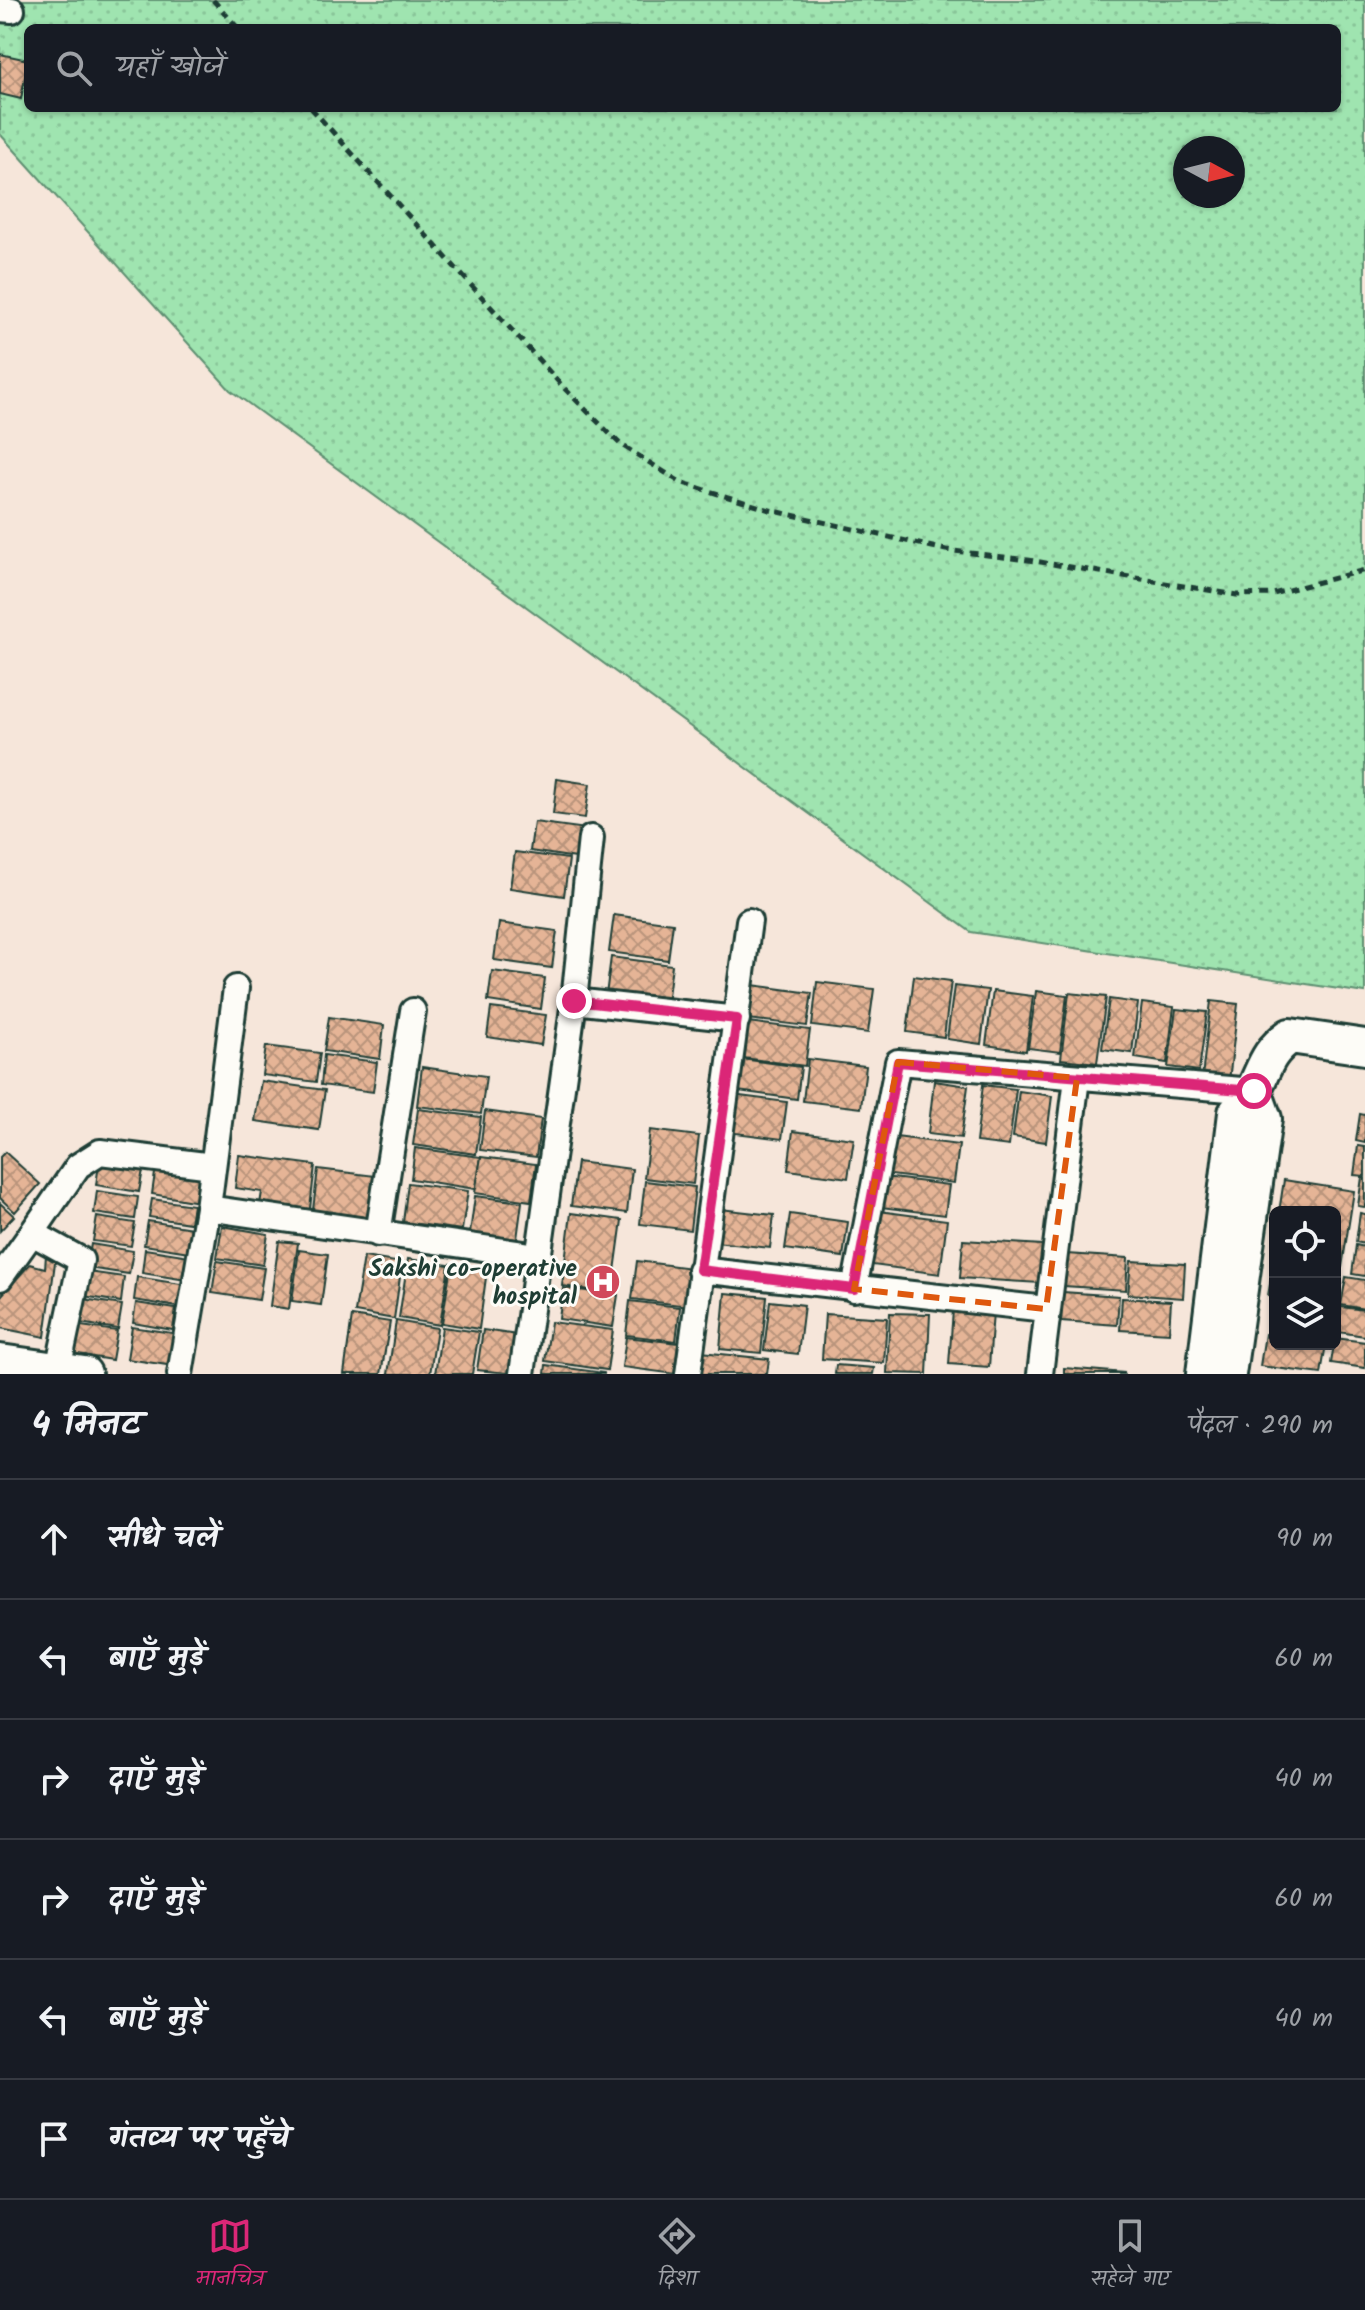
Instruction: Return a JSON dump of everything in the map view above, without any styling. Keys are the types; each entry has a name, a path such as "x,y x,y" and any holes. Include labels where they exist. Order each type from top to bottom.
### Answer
{"street":[{"path":"522,1374 574,1001 591,838"},
{"path":"688,1374 749,921"},
{"path":"180,1374 208,1208 236,988"},
{"path":"574,1001 737,1019"},
{"path":"378,1234 413,1011"},
{"path":"1204,1374 1236,1113 1254,1091 1267,1058 1278,1044 1290,1036 1365,1047"},
{"path":"854,1289 898,1062 1254,1091"},
{"path":"1040,1374 1077,1078"},
{"path":"1228,1374 1264,1119 1254,1091"},
{"path":"0,1278 78,1166 100,1152 213,1166"},
{"path":"208,1208 538,1256"},
{"path":"0,1362 66,1373 81,1260 32,1233"},
{"path":"700,1270 1046,1309"}],"path":[{"path":"213,0 234,24"},
{"path":"315,112 565,389 620,444 680,482 770,510 946,550 1028,560 1237,595 1273,594 1365,570"}],"highlighted area":[{"path":"898,1062 1077,1078 1046,1309 854,1289"}],"green space":[{"path":"0,0 1365,0 1365,993 971,932 230,390 0,134"}],"building":[{"path":"0,54 24,59 21,99 0,94"},
{"path":"557,779 590,784 585,818 553,814"},
{"path":"534,822 587,829 583,859 530,851"},
{"path":"515,852 569,859 564,896 510,888"},
{"path":"614,915 673,923 668,960 609,952"},
{"path":"499,923 557,931 552,968 494,960"},
{"path":"611,957 672,965 667,1004 606,995"},
{"path":"492,971 545,978 541,1009 488,1001"},
{"path":"914,976 951,981 944,1037 907,1032"},
{"path":"817,982 874,989 868,1033 812,1026"},
{"path":"752,985 812,993 807,1026 748,1019"},
{"path":"954,986 988,990 981,1044 947,1039"},
{"path":"993,991 1033,996 1026,1051 986,1045"},
{"path":"1036,991 1067,995 1060,1052 1028,1048"},
{"path":"1069,993 1106,997 1097,1063 1061,1059"},
{"path":"1109,999 1138,1003 1132,1053 1102,1049"},
{"path":"1211,1001 1238,1004 1229,1081 1202,1077"},
{"path":"1142,1003 1174,1007 1167,1063 1135,1058"},
{"path":"491,1008 546,1015 541,1045 487,1037"},
{"path":"1176,1009 1207,1012 1199,1071 1168,1067"},
{"path":"329,1017 384,1025 380,1059 324,1051"},
{"path":"748,1022 810,1030 805,1066 743,1058"},
{"path":"266,1046 320,1053 316,1082 262,1075"},
{"path":"324,1055 377,1062 373,1092 321,1085"},
{"path":"734,1058 801,1067 797,1099 730,1090"},
{"path":"808,1059 866,1066 861,1108 803,1101"},
{"path":"422,1067 486,1076 481,1114 417,1106"},
{"path":"261,1081 325,1090 319,1130 255,1121"},
{"path":"934,1081 968,1086 961,1138 928,1134"},
{"path":"983,1085 1016,1089 1009,1146 976,1142"},
{"path":"1019,1091 1052,1096 1046,1142 1013,1137"},
{"path":"732,1095 787,1102 782,1139 727,1132"},
{"path":"418,1109 481,1117 476,1154 413,1145"},
{"path":"485,1111 541,1119 536,1157 480,1150"},
{"path":"1360,1114 1365,1115 1365,1143 1356,1141"},
{"path":"650,1130 699,1136 693,1184 644,1178"},
{"path":"793,1131 854,1139 848,1178 788,1170"},
{"path":"888,1136 959,1145 954,1183 883,1174"},
{"path":"1358,1146 1365,1147 1365,1176 1354,1175"},
{"path":"415,1148 481,1157 476,1189 411,1179"},
{"path":"5,1152 40,1184 15,1212 0,1198 0,1157"},
{"path":"239,1155 315,1165 309,1217 259,1210 262,1192 235,1188"},
{"path":"100,1157 144,1164 139,1192 96,1185"},
{"path":"481,1157 536,1164 531,1201 475,1193"},
{"path":"577,1162 632,1169 627,1213 571,1206"},
{"path":"156,1166 203,1173 199,1202 152,1194"},
{"path":"318,1169 384,1177 378,1219 313,1210"},
{"path":"884,1177 949,1185 945,1215 880,1207"},
{"path":"1362,1177 1365,1178 1365,1207 1358,1206"},
{"path":"1284,1180 1354,1191 1342,1267 1341,1206 1280,1206"},
{"path":"645,1181 695,1187 690,1230 640,1224"},
{"path":"408,1183 468,1191 462,1230 403,1222"},
{"path":"97,1191 138,1197 135,1219 94,1213"},
{"path":"475,1196 522,1202 517,1239 470,1233"},
{"path":"152,1199 193,1205 190,1223 149,1217"},
{"path":"0,1203 14,1216 0,1231"},
{"path":"720,1209 774,1215 770,1248 716,1242"},
{"path":"879,1211 947,1220 940,1274 872,1265"},
{"path":"571,1213 622,1220 612,1293 562,1286"},
{"path":"1360,1213 1365,1214 1365,1244 1356,1242"},
{"path":"790,1214 848,1222 843,1257 785,1249"},
{"path":"97,1217 135,1223 131,1246 93,1241"},
{"path":"148,1221 199,1229 196,1253 144,1245"},
{"path":"222,1226 268,1234 263,1265 217,1258"},
{"path":"963,1240 1042,1245 1040,1283 960,1278"},
{"path":"279,1241 298,1243 289,1309 270,1306"},
{"path":"91,1244 133,1251 129,1274 87,1268"},
{"path":"1356,1245 1365,1247 1365,1276 1352,1274"},
{"path":"145,1249 196,1257 193,1281 142,1273"},
{"path":"299,1250 328,1254 321,1305 292,1301"},
{"path":"1066,1254 1128,1258 1126,1290 1064,1286"},
{"path":"46,1255 56,1255 45,1337 0,1328 0,1297 30,1264 45,1268"},
{"path":"364,1257 402,1263 394,1319 355,1312"},
{"path":"408,1259 449,1265 440,1325 399,1318"},
{"path":"217,1261 264,1268 259,1300 212,1293"},
{"path":"637,1261 692,1268 688,1306 632,1299"},
{"path":"1131,1261 1185,1264 1183,1298 1128,1294"},
{"path":"451,1264 487,1270 479,1329 442,1323"},
{"path":"81,1271 124,1277 121,1302 77,1295"},
{"path":"137,1277 187,1285 184,1308 134,1300"},
{"path":"1346,1277 1365,1280 1365,1309 1341,1305"},
{"path":"563,1288 618,1295 613,1327 559,1319"},
{"path":"1063,1292 1119,1296 1117,1325 1061,1321"},
{"path":"725,1293 767,1297 761,1353 720,1349"},
{"path":"77,1298 122,1305 118,1329 73,1322"},
{"path":"1122,1298 1171,1301 1169,1333 1120,1330"},
{"path":"630,1301 680,1307 676,1341 626,1335"},
{"path":"770,1301 804,1305 798,1354 764,1350"},
{"path":"136,1303 176,1309 173,1330 133,1323"},
{"path":"1341,1307 1365,1310 1365,1336 1341,1332"},
{"path":"953,1310 993,1312 989,1367 949,1364"},
{"path":"890,1313 930,1314 927,1374 887,1373"},
{"path":"825,1314 887,1318 884,1363 822,1359"},
{"path":"352,1316 390,1322 381,1374 344,1374"},
{"path":"396,1321 437,1328 430,1374 388,1374"},
{"path":"551,1322 613,1330 607,1370 545,1361"},
{"path":"74,1325 117,1331 112,1360 69,1353"},
{"path":"132,1327 179,1334 174,1366 127,1359"},
{"path":"442,1327 479,1332 472,1374 435,1374"},
{"path":"483,1330 524,1336 518,1374 477,1370"},
{"path":"1265,1334 1269,1334 1269,1350 1325,1350 1321,1374 1260,1366"},
{"path":"626,1337 679,1343 675,1374 622,1367"},
{"path":"1341,1339 1365,1342 1365,1368 1331,1363 1333,1350 1341,1350"},
{"path":"701,1352 769,1359 767,1374 699,1374"},
{"path":"546,1365 604,1373 604,1374 545,1374"},
{"path":"836,1365 874,1368 873,1374 835,1374"},
{"path":"1064,1368 1124,1373 1124,1374 1064,1374"}],"place":[{"name":"Sakshi co-operative hospital","path":"603,1282"}],"route":[{"path":"574,1001 737,1019 700,1270 854,1289 898,1062 1254,1091"}]}
